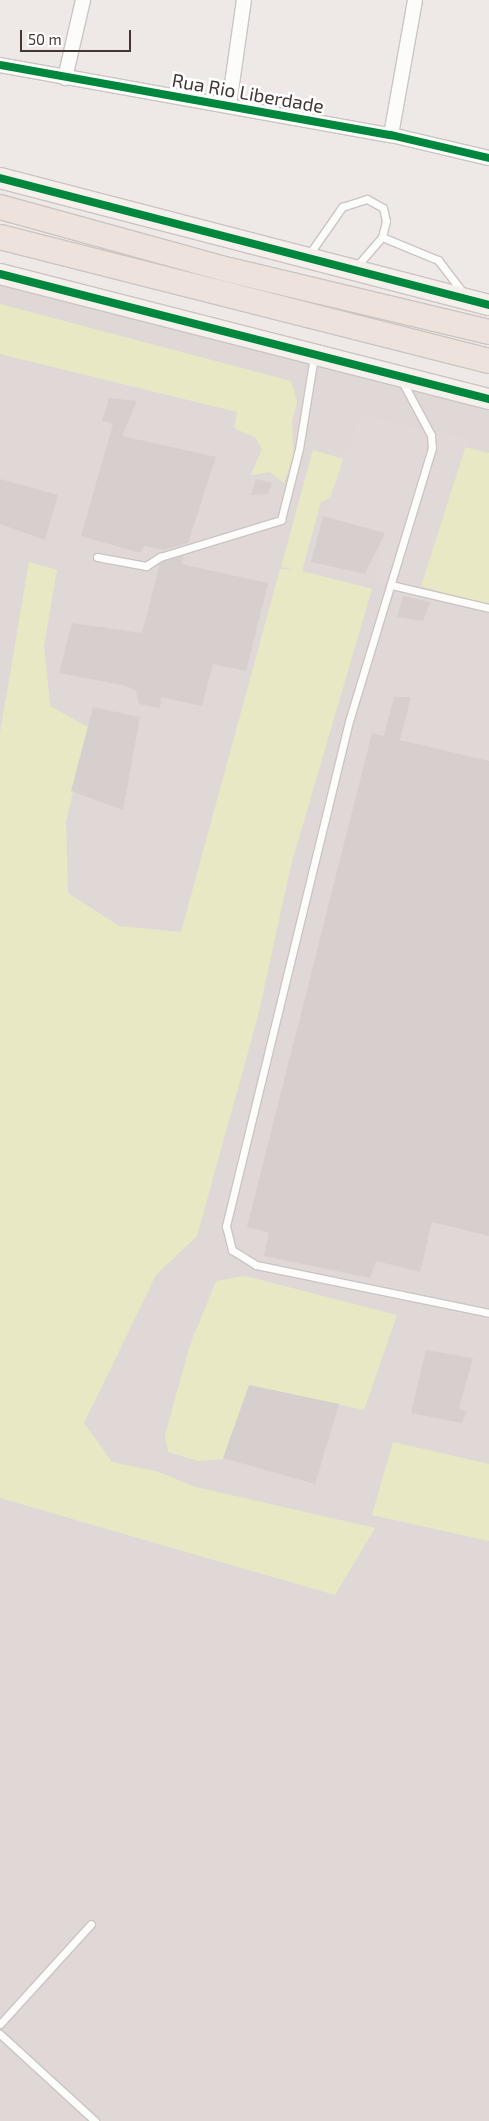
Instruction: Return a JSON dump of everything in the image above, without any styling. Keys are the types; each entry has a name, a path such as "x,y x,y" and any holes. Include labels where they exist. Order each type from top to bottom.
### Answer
{"highway":[{"path":"0,207 229,270 489,332"},
{"path":"0,237 489,361"}],"main road":[{"path":"0,178 489,305"},
{"path":"0,274 489,399"}],"street":[{"path":"65,78 83,0"},
{"path":"229,106 244,0"},
{"path":"391,135 415,0"},
{"name":"Rua Rio Liberdade","path":"0,65 391,135 489,158"}],"lane":[{"path":"306,258 336,214 357,199 383,208 382,237 354,269"},
{"path":"382,237 438,260 467,299"},
{"path":"97,557 146,566 163,556 281,520 299,449 314,354"},
{"path":"399,376 433,440 349,721 233,1186 228,1240 242,1260 256,1266 489,1313"},
{"path":"391,585 489,608"},
{"path":"0,2024 90,1924"},
{"path":"0,2034 95,2121"}],"shaded area":[{"path":"0,277 489,397 489,2121 0,2121"},
{"path":"360,415 468,439 421,586 373,582 384,533 323,516"}],"green space":[{"path":"0,304 291,381 297,402 292,421 293,456 284,483 270,472 251,475 262,449 256,438 234,428 237,412 0,354"},
{"path":"465,447 489,453 489,605 421,586"},
{"path":"313,450 343,459 332,498 321,502 302,571 372,589 291,865 258,1016 197,1236 156,1275 84,1423 112,1462 159,1472 192,1486 375,1528 335,1595 0,1498 0,733 29,562 57,570 44,646 50,706 88,727 66,822 68,893 119,926 181,932 280,569 294,570 281,567"},
{"path":"245,1276 397,1315 364,1410 250,1385 223,1459 198,1461 168,1452 165,1435 190,1345 216,1281"},
{"path":"393,1442 489,1464 489,1541 372,1515"}],"building":[{"path":"109,398 137,401 122,436 216,457 188,543 164,550 144,546 140,553 81,536 113,424 102,421"},
{"path":"0,479 58,495 45,540 0,524"},
{"path":"256,479 272,483 268,494 251,495"},
{"path":"323,516 385,533 365,574 311,562"},
{"path":"184,555 181,564 268,583 246,671 213,664 202,706 161,697 160,708 139,704 136,691 127,686 59,673 72,623 142,633 160,563"},
{"path":"403,596 430,602 423,621 397,617"},
{"path":"394,697 411,697 400,740 489,761 489,1236 432,1222 420,1272 376,1261 370,1278 264,1256 269,1233 247,1227 372,733 384,736"},
{"path":"93,707 140,717 123,810 71,791"},
{"path":"426,1350 473,1358 459,1408 467,1412 462,1423 411,1413"},
{"path":"249,1385 339,1404 315,1484 223,1458"}],"cycle path":[{"path":"0,65 391,135 489,158"},
{"path":"0,178 489,305"},
{"path":"0,274 489,399"}]}
